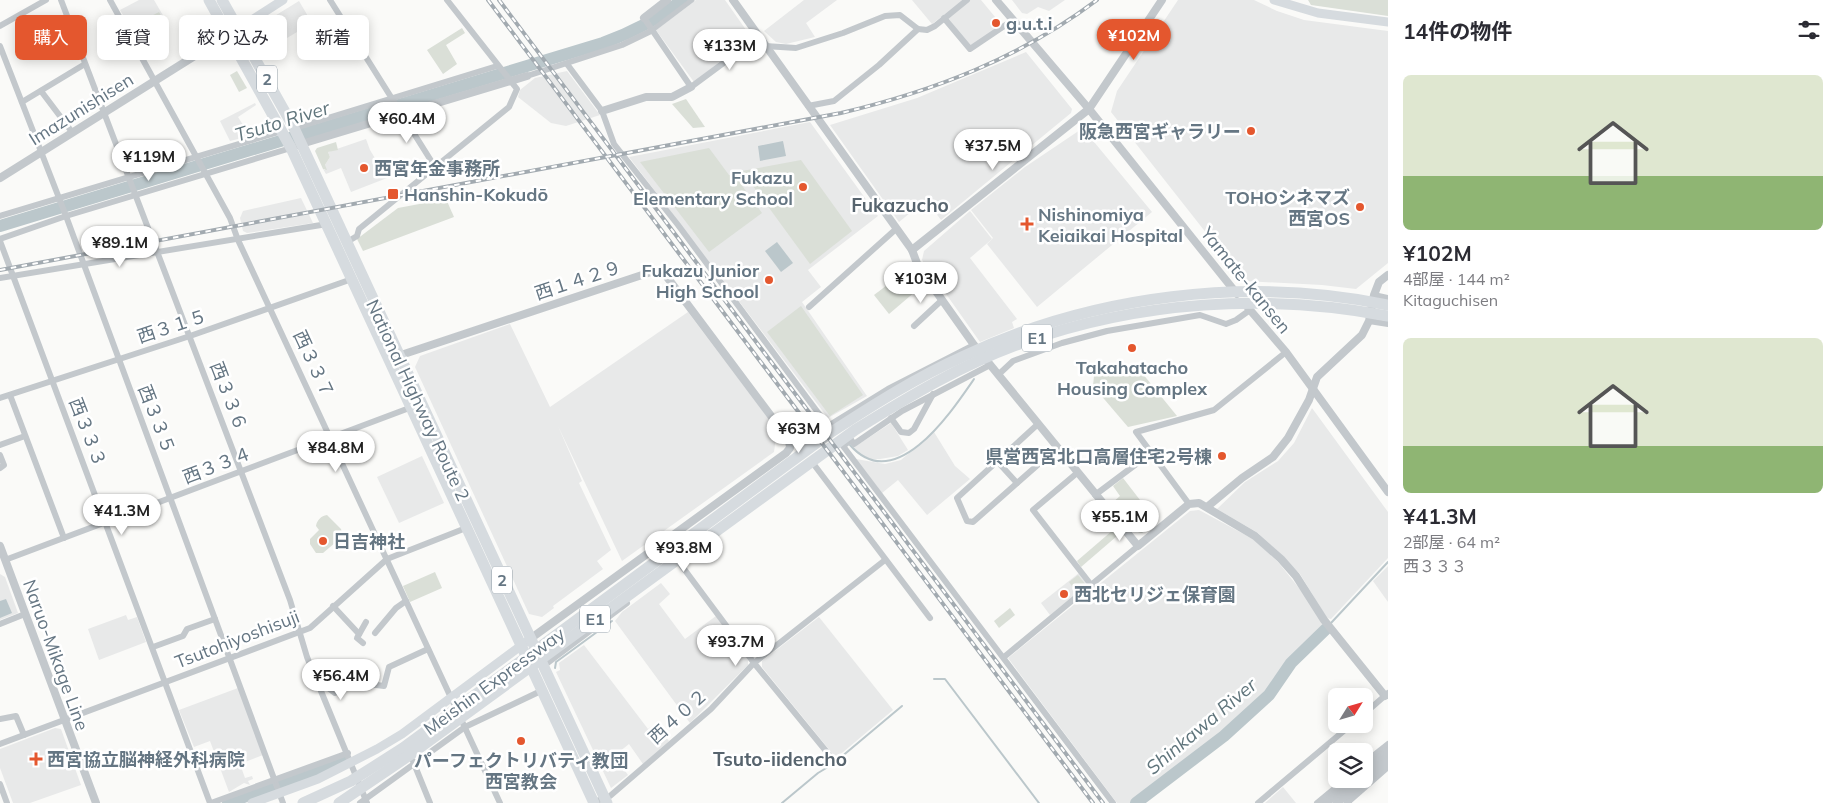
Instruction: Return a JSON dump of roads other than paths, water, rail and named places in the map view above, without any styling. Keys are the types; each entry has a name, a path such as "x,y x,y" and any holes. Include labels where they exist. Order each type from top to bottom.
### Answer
{"highway":[{"name":"National Highway Route 2","path":"209,0 220,15"},
{"name":"National Highway Route 2","path":"222,0 227,15"},
{"name":"National Highway Route 2","path":"249,60 347,242 394,357 598,802"},
{"name":"National Highway Route 2","path":"295,145 326,224 352,279 394,357 412,407 466,528 525,643 542,667 546,688"},
{"name":"Meishin Expressway","path":"303,803 351,781 403,748 830,433 898,390 965,355 1019,333 1058,320 1127,304 1185,296 1288,293 1388,305"},
{"name":"Meishin Expressway","path":"339,803 400,762 855,430 902,401 981,360 1054,333 1131,315 1188,306 1266,302 1344,308 1388,316"}],"main road":[{"path":"260,15 284,0"},
{"path":"1274,0 1305,10 1388,22"},
{"path":"252,803 277,786 352,763 402,734 525,643"}],"street":[{"path":"0,26 46,0"},
{"name":"西３３６","path":"61,0 242,472 301,632 307,657 341,741 352,763 364,802"},
{"name":"西３３７","path":"110,0 230,218 238,240 500,803"},
{"path":"330,0 435,167"},
{"path":"347,242 357,236 359,229 509,107 516,89 446,0"},
{"path":"667,0 644,18 651,32 691,87"},
{"path":"0,240 66,216 137,196 204,173 400,112 509,79 558,67 622,45 651,32 692,0"},
{"path":"733,0 912,250 918,266 974,345 1138,546"},
{"path":"602,111 646,97 672,97 691,87 741,50 765,46 796,48 843,33 885,16 900,15 918,29 927,30 967,0"},
{"name":"Yamate-kansen","path":"996,0 1088,109 1286,352 1388,492"},
{"path":"912,250 1088,109 1162,0"},
{"path":"1300,0 1305,10"},
{"path":"944,18 970,50 1013,20"},
{"path":"808,106 834,100 880,65 918,29"},
{"name":"西３３５","path":"0,46 66,216 82,264 283,803"},
{"name":"Imazunishisen","path":"0,178 188,60"},
{"path":"22,102 85,64"},
{"path":"567,64 602,111 614,144 678,225 828,426 888,388 974,345"},
{"path":"0,216 129,177 197,159 497,67"},
{"path":"41,91 72,132"},
{"path":"0,278 326,224"},
{"path":"809,307 896,229"},
{"name":"西３３３","path":"0,240 210,803"},
{"name":"西１４２９","path":"394,357 651,272 659,271 665,274 789,440 790,448 786,453 525,643"},
{"path":"1207,507 1242,478 1273,456 1288,438 1310,400 1317,377 1362,335 1369,321 1374,295 1379,282 1388,275"},
{"name":"西３１５","path":"0,398 190,336 352,279"},
{"path":"1374,295 1388,298"},
{"path":"914,326 942,300"},
{"path":"998,375 1013,361 1062,342 1107,331 1200,315 1226,324 1236,320 1250,310"},
{"path":"1369,321 1388,324"},
{"path":"1189,504 1136,432 1214,410 1286,352"},
{"path":"990,366 934,393 843,446 1113,803"},
{"path":"891,418 901,432 910,432 914,429 934,393"},
{"path":"10,395 64,538"},
{"name":"西３３４","path":"5,560 412,407"},
{"path":"837,421 852,442"},
{"path":"1038,424 957,498 967,521 973,522 1057,448"},
{"path":"0,445 25,436"},
{"path":"1095,495 1152,453"},
{"path":"0,455 4,465 0,468"},
{"path":"997,461 1017,483"},
{"path":"542,667 812,462 930,618"},
{"path":"1077,473 1032,510 1092,586"},
{"path":"1004,657 1189,504 1199,503 1255,536 1281,559 1296,576 1324,620 1387,696 1373,707"},
{"name":"Tsutohiyoshisuji","path":"0,744 310,628 388,559 466,528"},
{"path":"664,542 754,663 836,762 841,763"},
{"name":"Naruo-Mikage Line","path":"0,546 96,803"},
{"name":"西４０２","path":"598,802 710,708 754,663 885,560"},
{"path":"379,631 396,608 406,601"},
{"path":"333,606 359,634"},
{"path":"0,624 25,614"},
{"path":"153,647 183,636 187,629 215,620"},
{"path":"362,643 357,638 366,622"},
{"path":"318,681 335,692 359,673 369,684 384,686 388,667 428,648"},
{"path":"364,802 414,763 465,727 546,688"},
{"path":"0,719 16,716 24,735"},
{"path":"1258,803 1341,733"},
{"path":"402,734 430,803"},
{"path":"1373,756 1388,744"},
{"path":"1373,764 1388,751"},
{"path":"210,803 277,786 348,753"},
{"path":"1337,803 1388,760"},
{"path":"1347,803 1388,767"},
{"path":"0,784 7,803"},
{"path":"1317,803 1335,788"},
{"path":"1326,803 1344,788"}],"waterway":[{"name":"Tsuto River","path":"0,226 603,43 644,25 682,0"},
{"path":"850,445 867,458 885,461 903,456 936,429 974,379"},
{"path":"1331,623 1388,562"},
{"path":"555,668 556,662 612,621"},
{"name":"Shinkawa River","path":"1136,803 1224,736 1269,695 1291,663 1326,629"},
{"path":"934,679 945,679 1039,803"},
{"path":"840,758 902,706"},
{"path":"228,803 344,759"},
{"path":"782,803 818,773 833,764"}],"railway":[{"path":"488,0 1093,803"},
{"path":"499,0 1103,803"},
{"path":"0,270 841,113 909,94 975,70 1038,39 1068,21 1097,0"}],"place":[{"name":"g.u.t.i","path":"996,23"},
{"name":"阪急西宮ギャラリー","path":"1251,131"},
{"name":"西宮年金事務所","path":"364,168"},
{"name":"Fukazu Elementary School","path":"803,187"},
{"name":"Hanshin-Kokudō","path":"393,194"},
{"name":"TOHOシネマズ 西宮OS","path":"1360,207"},
{"name":"Nishinomiya Keiaikai Hospital","path":"1027,224"},
{"name":"Fukazu Junior High School","path":"769,280"},
{"name":"Takahatacho Housing Complex","path":"1132,348"},
{"name":"県営西宮北口高層住宅2号棟","path":"1222,456"},
{"name":"日吉神社","path":"323,541"},
{"name":"西北セリジェ保育園","path":"1064,594"},
{"name":"パーフェクトリバティ教団 西宮教会","path":"521,741"},
{"name":"西宮協立脳神経外科病院","path":"36,759"}],"district":[{"name":"Fukazucho","path":"900,205"},
{"name":"Tsuto-iidencho","path":"780,759"}]}
